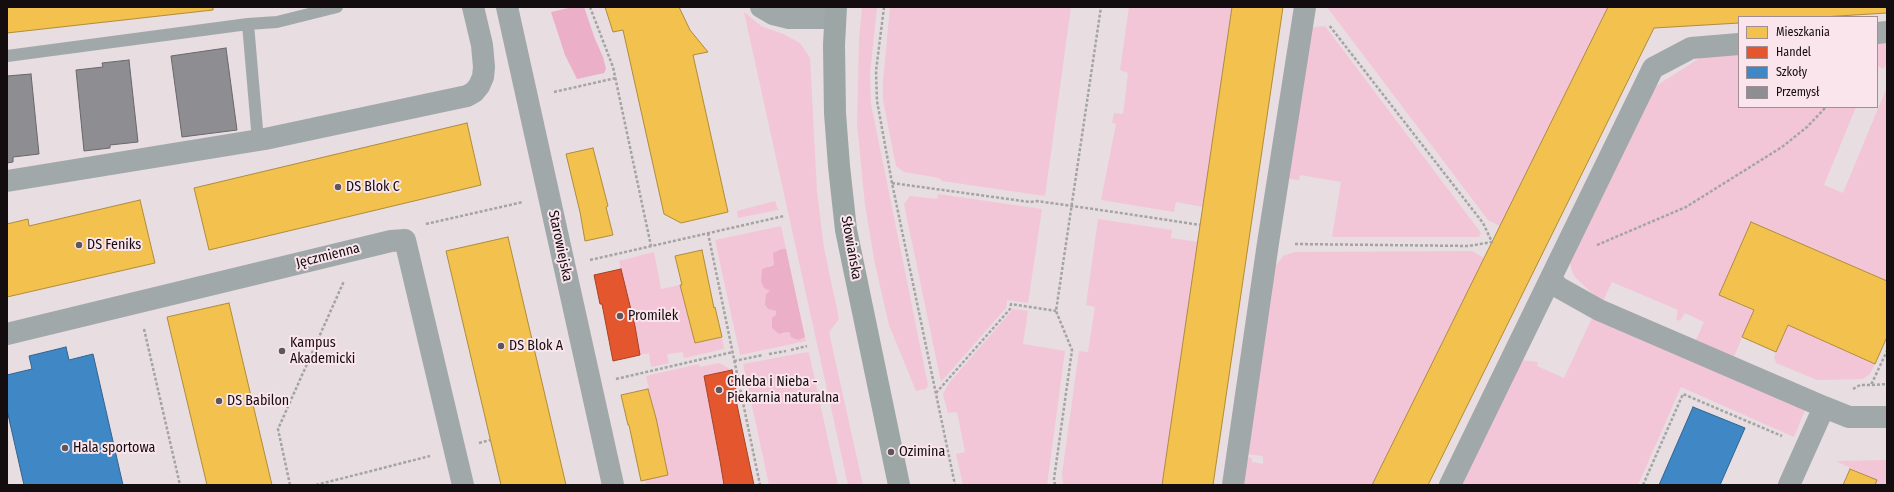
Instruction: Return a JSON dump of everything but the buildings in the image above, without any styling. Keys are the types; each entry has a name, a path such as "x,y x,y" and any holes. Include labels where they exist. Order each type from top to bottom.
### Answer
{"street":[{"path":"7,181 258,141 458,99 474,92 479,86 483,76 484,57 473,7"},
{"name":"Starowiejska","path":"507,7 613,485"},
{"path":"761,7 773,14 789,18 836,13"},
{"path":"1233,485 1268,243 1305,7"},
{"name":"Słowiańska","path":"836,13 834,113 838,166 846,230 899,485"},
{"path":"1450,485 1653,68 1691,48 1738,44"},
{"name":"Jęczmienna","path":"7,334 391,241 405,240 463,485"},
{"path":"1555,270 1558,287 1599,310 1849,418 1887,417"},
{"path":"1789,485 1824,407"}],"lane":[{"path":"7,56 248,24 276,22 337,7"},
{"path":"248,24 258,141"}],"path":[{"path":"590,7 616,78 651,246"},
{"path":"884,7 876,87 892,183 955,485"},
{"path":"1055,485 1054,479 1072,350 1056,311 1101,7"},
{"path":"1268,243 1469,246 1492,242 1483,223 1325,19"},
{"path":"527,98 616,78"},
{"path":"1555,270 1686,207 1782,147 1807,127 1825,108"},
{"path":"892,183 1030,202 1037,201 1200,225"},
{"path":"422,225 549,196"},
{"path":"564,265 784,216"},
{"path":"708,233 760,485"},
{"path":"290,485 278,429 353,259 353,250"},
{"path":"138,303 180,485"},
{"path":"936,393 1010,310 1011,304 1056,311"},
{"path":"791,350 807,346"},
{"path":"769,354 786,351"},
{"path":"590,385 733,352"},
{"path":"1871,385 1887,352"},
{"path":"734,361 763,355"},
{"path":"1824,407 1860,385 1887,384"},
{"path":"1643,485 1683,394 1788,439 1805,449"},
{"path":"316,485 490,440"}],"shaded area":[{"path":"573,7 584,7 603,57 606,69 604,73 577,79 565,55 551,12"},
{"path":"862,7 877,7 870,74 871,104 928,385 926,389 916,391 889,325 875,264 865,205 857,124 859,40"},
{"path":"890,7 1071,7 1045,196 942,181 939,178 904,172 896,166 883,100 883,82"},
{"path":"1129,7 1232,7 1203,207 1176,202 1174,212 1101,200 1116,124 1112,123 1114,113 1123,114 1128,73 1120,70"},
{"path":"1327,7 1608,7 1500,226 1488,220"},
{"path":"744,12 761,26 783,34 800,43 810,58 817,192 824,248 839,319 829,332 863,485 848,485"},
{"path":"1325,26 1481,233 1479,237 1332,237 1341,182 1300,175 1299,180 1289,179 1287,175 1308,28"},
{"path":"1887,41 1887,62 1884,69 1878,66 1878,42"},
{"path":"1738,52 1738,108 1856,108 1824,185 1843,193 1887,87 1887,281 1751,222 1719,295 1754,310 1733,359 1695,342 1704,322 1685,313 1680,321 1676,319 1678,310 1612,282 1603,301 1599,300 1576,278 1572,272 1570,263 1656,86 1706,54"},
{"path":"938,194 1042,209 1028,303 1007,300 1006,308 941,382 904,204 910,196 937,199"},
{"path":"775,201 778,210 738,218 737,211"},
{"path":"1098,219 1172,230 1171,238 1198,242 1162,485 1063,484 1062,474 1079,351 1088,352 1095,307 1086,305"},
{"path":"781,226 786,249 782,250 774,265 768,266 770,292 765,305 768,309 776,311 783,334 787,332 795,337 805,337 806,341 740,355 715,240"},
{"path":"786,249 805,337 798,340 791,337 790,333 787,332 779,334 772,328 772,318 776,315 776,311 768,309 765,305 766,294 770,291 764,288 761,281 762,269 774,265 773,253"},
{"path":"1472,251 1484,258 1372,485 1241,485 1245,457 1252,458 1252,462 1263,464 1263,456 1246,454 1274,268 1283,256 1295,252"},
{"path":"654,252 661,289 680,285 695,343 722,337 724,349 684,358 683,352 667,354 669,363 651,367 649,353 640,355 635,326 619,261"},
{"path":"1013,309 1028,311 1023,344 1065,351 1047,485 963,485 956,454 965,452 957,412 948,413 943,394 949,383"},
{"path":"1592,318 1805,410 1794,437 1681,387 1638,485 1459,485 1521,360 1538,362 1537,366 1564,378"},
{"path":"1788,325 1875,364 1870,374 1863,379 1817,380 1776,363 1774,357"},
{"path":"807,352 809,353 838,485 769,485 743,364"},
{"path":"719,363 732,370 704,376 724,485 646,485 645,480 668,475 646,376 699,364 700,367"},
{"path":"1887,460 1887,485 1875,485 1876,480 1836,461"}],"place":[{"name":"DS Blok C","path":"338,187"},
{"name":"DS Feniks","path":"79,245"},
{"name":"Promilek","path":"620,316"},
{"name":"DS Blok A","path":"501,346"},
{"name":"Kampus Akademicki","path":"282,351"},
{"name":"Chleba i Nieba - Piekarnia naturalna","path":"719,390"},
{"name":"DS Babilon","path":"219,401"},
{"name":"Hala sportowa","path":"65,448"},
{"name":"Ozimina","path":"891,452"}]}
